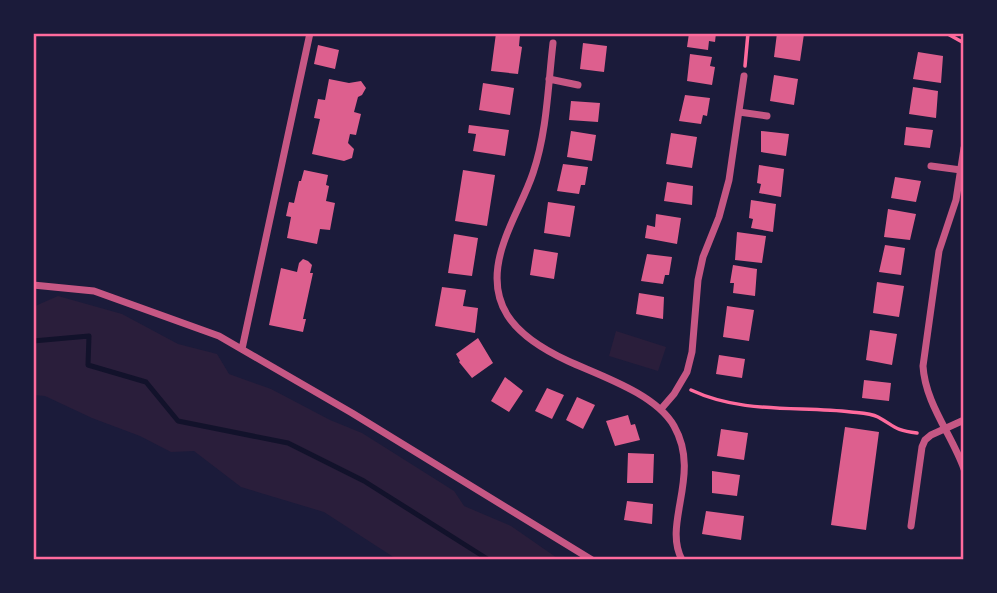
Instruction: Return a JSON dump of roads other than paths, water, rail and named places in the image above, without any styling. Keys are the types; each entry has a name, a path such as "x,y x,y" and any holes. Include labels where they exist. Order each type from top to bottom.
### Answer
{"street":[{"path":"242,349 310,33"},
{"path":"553,43 541,142 533,173 503,242 497,268 498,293 508,318 527,340 634,392 661,409 674,425 682,442 687,469 677,532 677,550 682,560"},
{"path":"661,409 680,385 687,372 692,352 698,280 729,180 744,76"},
{"path":"549,79 578,85"},
{"path":"739,112 767,116"},
{"path":"964,148 956,200 939,251 923,366 924,380 933,404 964,469"},
{"path":"931,166 961,170"},
{"path":"33,285 94,291 219,336 352,413 592,560"},
{"path":"911,526 925,440 964,420"}],"waterway":[{"path":"33,341 89,336 88,365 146,382 178,421 288,443 364,481 489,560"}]}
